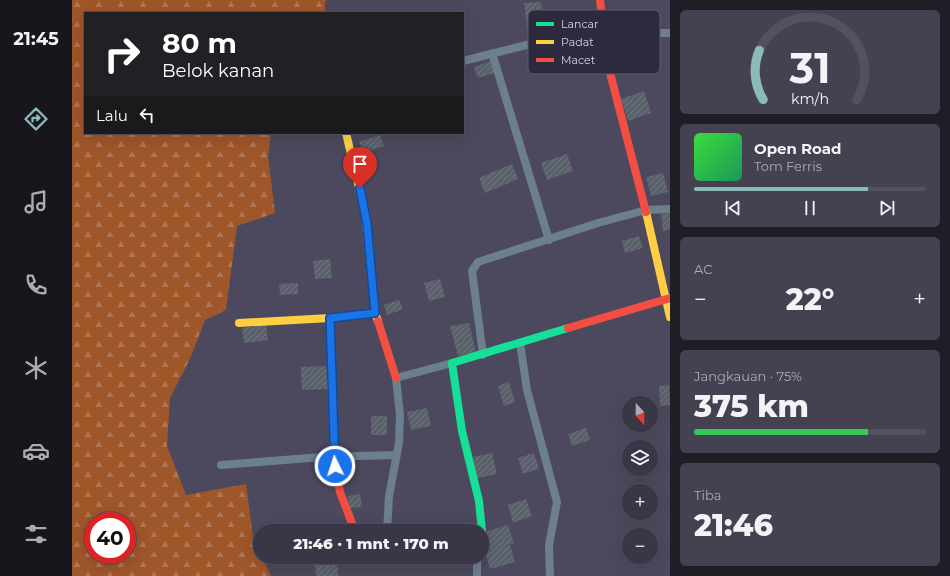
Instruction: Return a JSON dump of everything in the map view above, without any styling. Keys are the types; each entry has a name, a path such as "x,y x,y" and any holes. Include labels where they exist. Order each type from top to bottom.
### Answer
{"street":[{"path":"600,0 601,10"},
{"path":"464,62 528,44"},
{"path":"492,53 549,240"},
{"path":"610,74 668,299 670,317"},
{"path":"346,134 363,201 367,224 375,313 396,378 400,415 396,455 389,496 387,524"},
{"path":"484,355 473,268 485,259 549,240 598,223 646,210 670,209"},
{"path":"396,378 484,355 668,299"},
{"path":"239,323 330,318 375,313"},
{"path":"330,318 334,457 340,492 352,524"},
{"path":"520,343 527,390 557,502 549,545 550,576"},
{"path":"452,363 463,436 482,518 482,524"},
{"path":"221,465 334,457 396,455"},
{"path":"476,564 477,576"}],"green space":[{"path":"72,0 327,0 325,2 325,12 84,12 84,134 271,134 268,156 275,213 237,226 226,310 205,320 190,359 170,398 167,446 186,495 246,484 253,537 253,564 265,564 271,576 72,576"}],"building":[{"path":"541,2 542,10 528,10 528,26 527,26 524,3"},
{"path":"491,61 495,73 478,78 474,67"},
{"path":"644,91 651,113 628,121 621,99"},
{"path":"380,135 384,146 363,153 359,142"},
{"path":"567,154 573,171 547,180 541,163"},
{"path":"512,164 518,179 485,193 479,178"},
{"path":"663,173 668,192 651,196 646,177"},
{"path":"670,213 670,230 663,231 661,214"},
{"path":"639,236 643,248 625,253 622,241"},
{"path":"330,259 332,278 315,279 313,261"},
{"path":"440,279 445,297 429,301 424,283"},
{"path":"298,283 298,294 280,295 279,284"},
{"path":"399,300 403,309 387,315 384,305"},
{"path":"469,323 476,352 458,356 450,326"},
{"path":"266,325 268,340 244,343 242,328"},
{"path":"328,366 329,389 302,390 301,367"},
{"path":"509,382 515,402 504,406 498,386"},
{"path":"669,385 670,405 660,406 659,386"},
{"path":"427,408 431,426 411,430 407,412"},
{"path":"371,416 387,416 387,435 371,435"},
{"path":"586,428 590,440 572,446 568,434"},
{"path":"492,453 497,474 477,478 473,457"},
{"path":"534,453 539,469 523,474 518,458"},
{"path":"360,494 362,507 349,508 348,496"},
{"path":"526,499 532,516 513,523 508,505"},
{"path":"508,525 514,543 499,548 510,545 515,562 490,569 489,564 490,550 489,531"},
{"path":"337,564 338,576 316,576 315,565"}],"traffic: fast":[{"path":"481,524 479,501 462,431 452,363 568,328"}],"traffic: slow":[{"path":"346,134 365,213 375,313 378,321"},
{"path":"646,212 670,317"},
{"path":"239,323 330,318 332,397"}],"traffic: jam":[{"path":"600,0 601,10"},
{"path":"610,74 646,212"},
{"path":"568,328 670,298"},
{"path":"378,321 396,378"},
{"path":"332,397 334,457 340,492 352,524"}],"route":[{"path":"335,466 330,318 375,313 367,224 360,188"}]}
